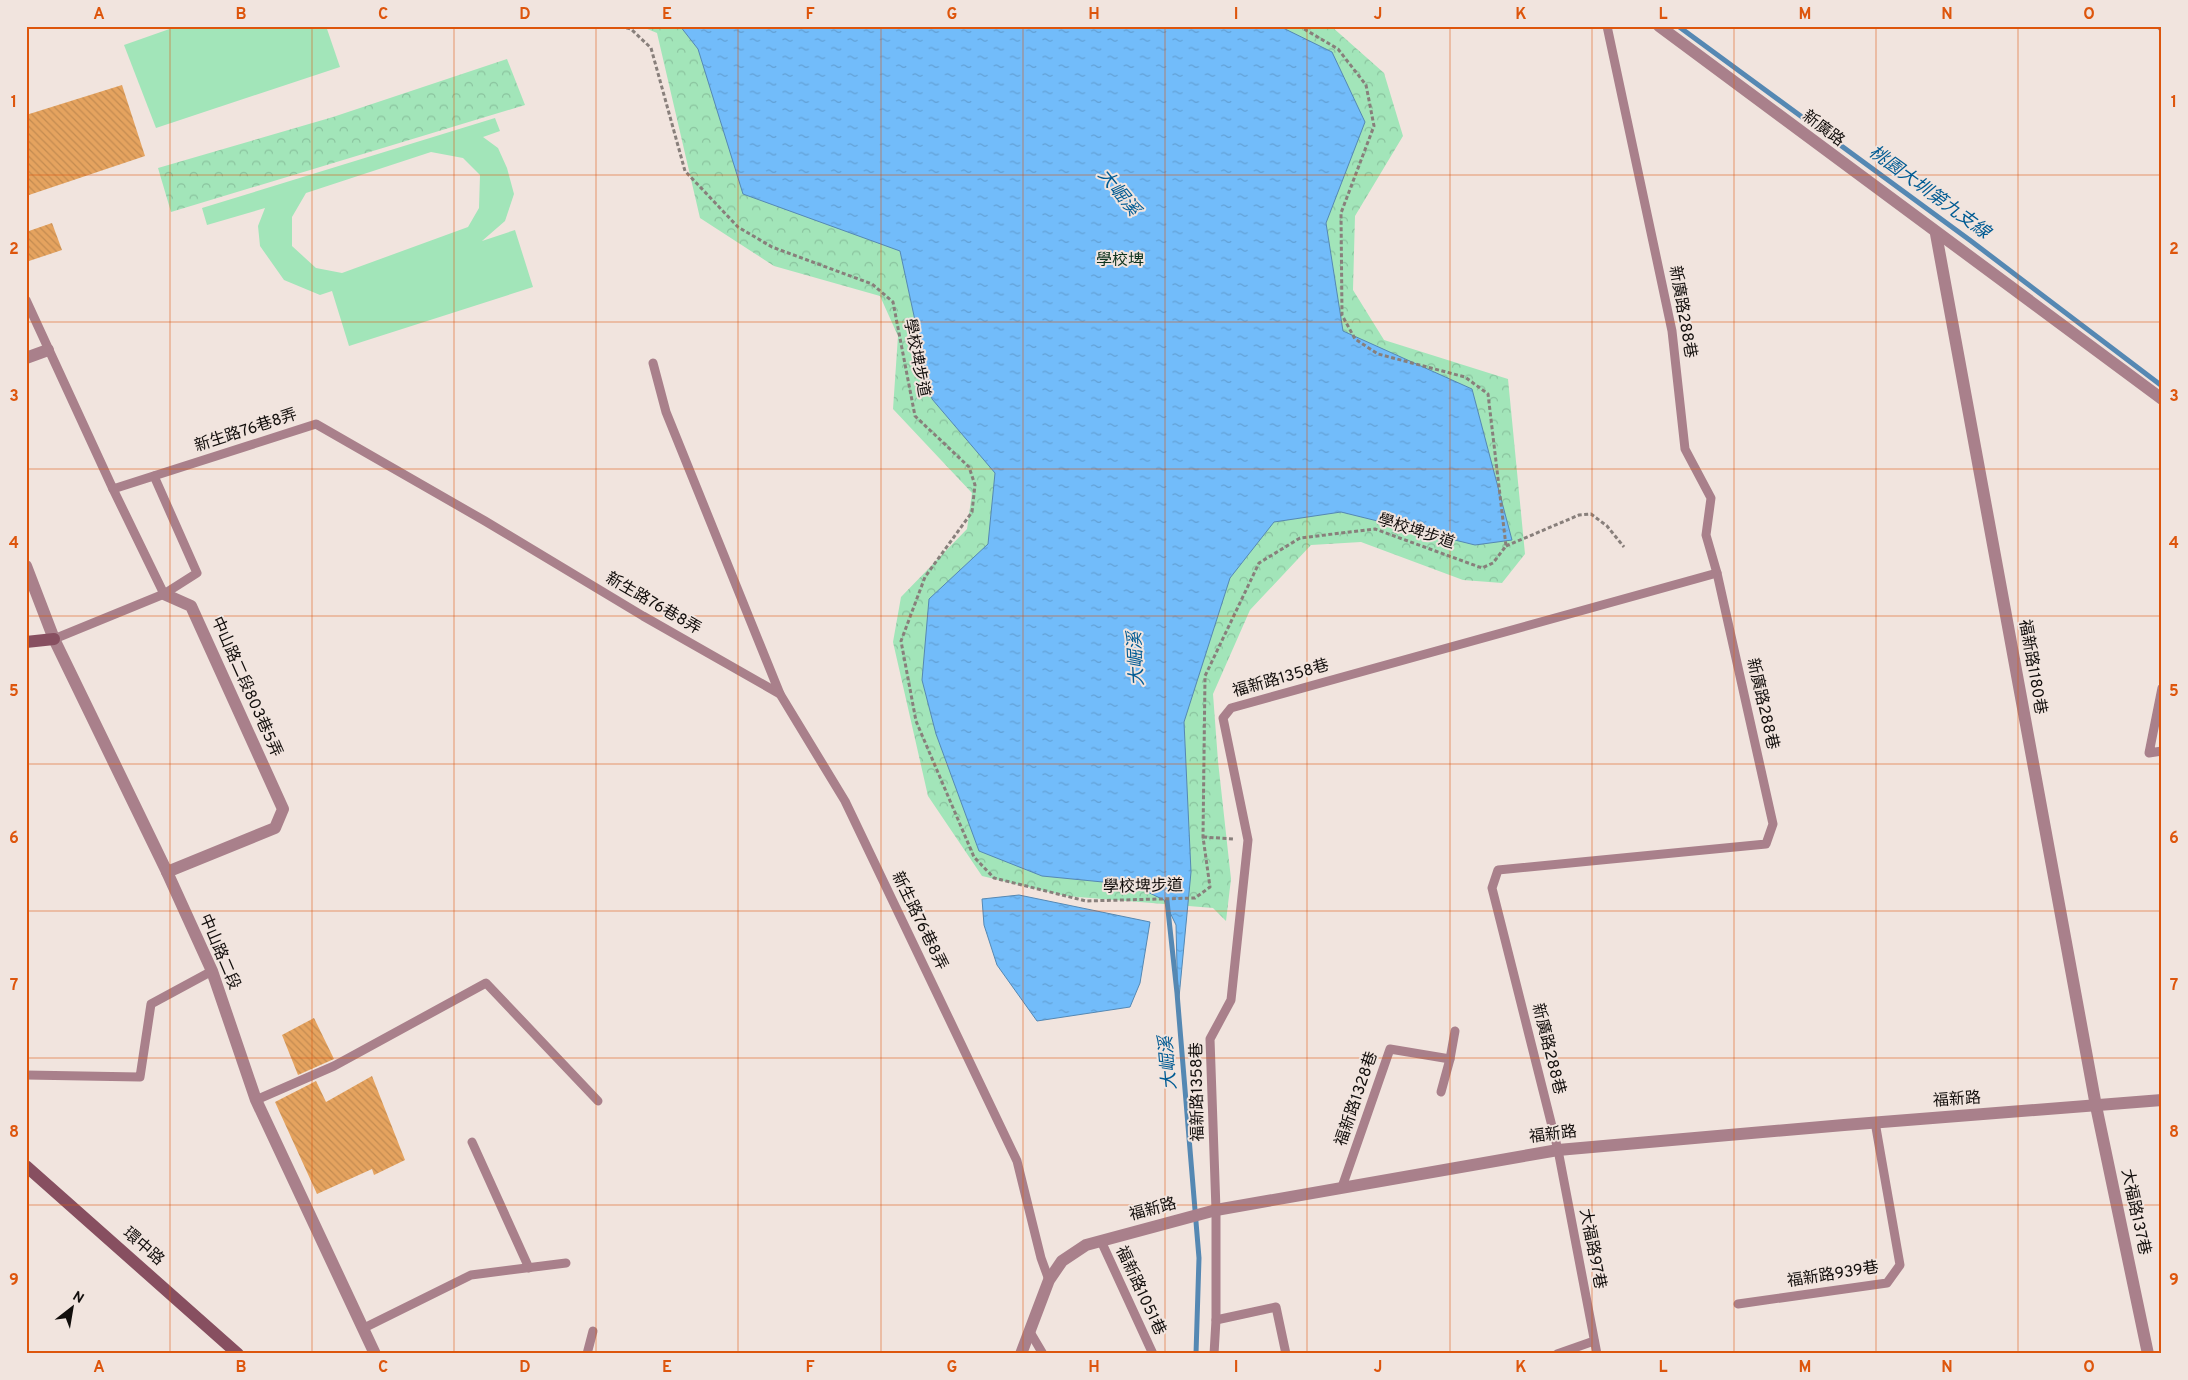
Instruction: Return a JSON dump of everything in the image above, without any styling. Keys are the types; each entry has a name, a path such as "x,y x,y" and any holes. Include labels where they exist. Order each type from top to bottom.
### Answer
{"main road":[{"path":"26,642 54,639"},
{"name":"環中路","path":"26,1166 238,1354"}],"street":[{"name":"新廣路","path":"1659,26 1936,234 2162,399"},
{"name":"福新路1180巷","path":"1936,234 2096,1106"},
{"path":"26,358 48,350"},
{"name":"中山路二段","path":"26,566 54,639 167,872 212,971 256,1100 375,1354"},
{"name":"中山路二段803巷5弄","path":"164,594 191,606 283,809 275,828 167,872"},
{"name":"福新路","path":"1021,1354 1049,1280 1062,1260 1086,1245 1216,1210 1558,1150 1875,1122 2162,1100"},
{"name":"大福路137巷","path":"2096,1106 2148,1354"}],"lane":[{"name":"新廣路288巷","path":"1558,1150 1492,888 1498,870 1766,844 1773,824 1717,573 1706,535 1711,498 1685,448 1672,331 1607,26"},
{"path":"26,300 87,430 112,489 164,594"},
{"path":"653,363 666,412 780,694"},
{"name":"新生路76巷8弄","path":"112,489 316,424 780,694 845,801 1017,1161 1041,1258 1049,1280"},
{"path":"54,639 164,594 197,574 154,476"},
{"name":"福新路1358巷","path":"1214,1354 1216,1320 1216,1210 1210,1039 1230,1000 1248,840 1223,718 1231,708 1717,573"},
{"path":"2162,688 2149,753 2162,751"},
{"path":"26,1075 140,1077 151,1004 212,971"},
{"path":"256,1100 334,1066 486,983 598,1101"},
{"path":"1441,1092 1456,1031"},
{"name":"福新路1328巷","path":"1342,1187 1390,1049 1450,1059"},
{"name":"福新路939巷","path":"1738,1304 1887,1283 1900,1265 1875,1122"},
{"path":"472,1142 529,1268"},
{"name":"大福路97巷","path":"1558,1150 1596,1354"},
{"name":"福新路1051巷","path":"1101,1241 1153,1354"},
{"path":"364,1328 471,1274 566,1263"},
{"path":"1216,1320 1276,1308 1286,1354"},
{"path":"587,1354 593,1331"},
{"path":"1030,1332 1043,1354"},
{"path":"1557,1354 1594,1342"}],"path":[{"name":"學校埤步道","path":"620,26 631,29 651,48 685,171 738,227 772,248 872,284 892,302 915,416 968,467 975,485 972,512 925,577 901,642 916,721 974,857 994,878 1086,900 1194,898 1210,887 1203,837 1205,676 1259,563 1300,538 1375,529 1482,568 1493,563 1506,546"},
{"path":"1242,26 1258,26"},
{"path":"1299,26 1338,50 1366,85 1374,126 1341,213 1342,315 1355,339 1378,354 1465,377 1488,394 1506,546 1579,515 1591,514 1607,526 1624,547"},
{"path":"1203,837 1248,840"}],"green space":[{"path":"178,26 326,26 340,67 156,128 124,45"},
{"name":"學校埤","path":"640,26 1331,26 1384,73 1403,136 1355,216 1353,290 1384,340 1508,379 1525,554 1502,583 1463,580 1361,542 1311,545 1250,610 1213,694 1218,761 1231,879 1226,921 1213,908 1066,896 982,876 928,796 893,642 901,597 967,529 972,493 893,409 898,336 880,296 774,266 700,218 657,33"},
{"path":"507,59 525,105 171,212 158,168 333,117"},
{"path":"495,118 500,131 483,137 498,148 507,168 514,194 505,221 482,241 515,230 533,287 349,346 332,291 320,295 284,280 260,246 258,226 265,208 207,225 202,208","holes":["431,152 463,158 480,175 479,208 468,227 342,273 316,268 292,246 292,217 306,193"]}],"water":[{"name":"學校埤","path":"680,26 1279,26 1332,52 1365,122 1326,223 1343,331 1472,389 1512,540 1475,545 1341,512 1274,522 1230,578 1184,722 1191,872 1178,1008 1176,925 1164,900 1133,885 1042,876 979,851 936,734 922,680 929,599 988,544 995,473 932,399 900,251 743,194 698,49"},
{"path":"1019,895 1150,922 1140,983 1130,1007 1037,1021 997,965 984,925 982,899"}],"building":[{"path":"122,85 145,156 26,196 26,115"},
{"path":"52,223 62,250 26,262 26,232"},
{"path":"314,1018 334,1059 298,1075 282,1035"},
{"path":"372,1076 405,1160 374,1175 372,1169 317,1194 275,1102 316,1081 326,1102"}],"waterway":[{"name":"桃園大圳第九支線","path":"1678,26 1971,241 2162,386"},
{"name":"大崛溪","path":"1167,901 1177,993 1199,1258 1196,1354"}]}
